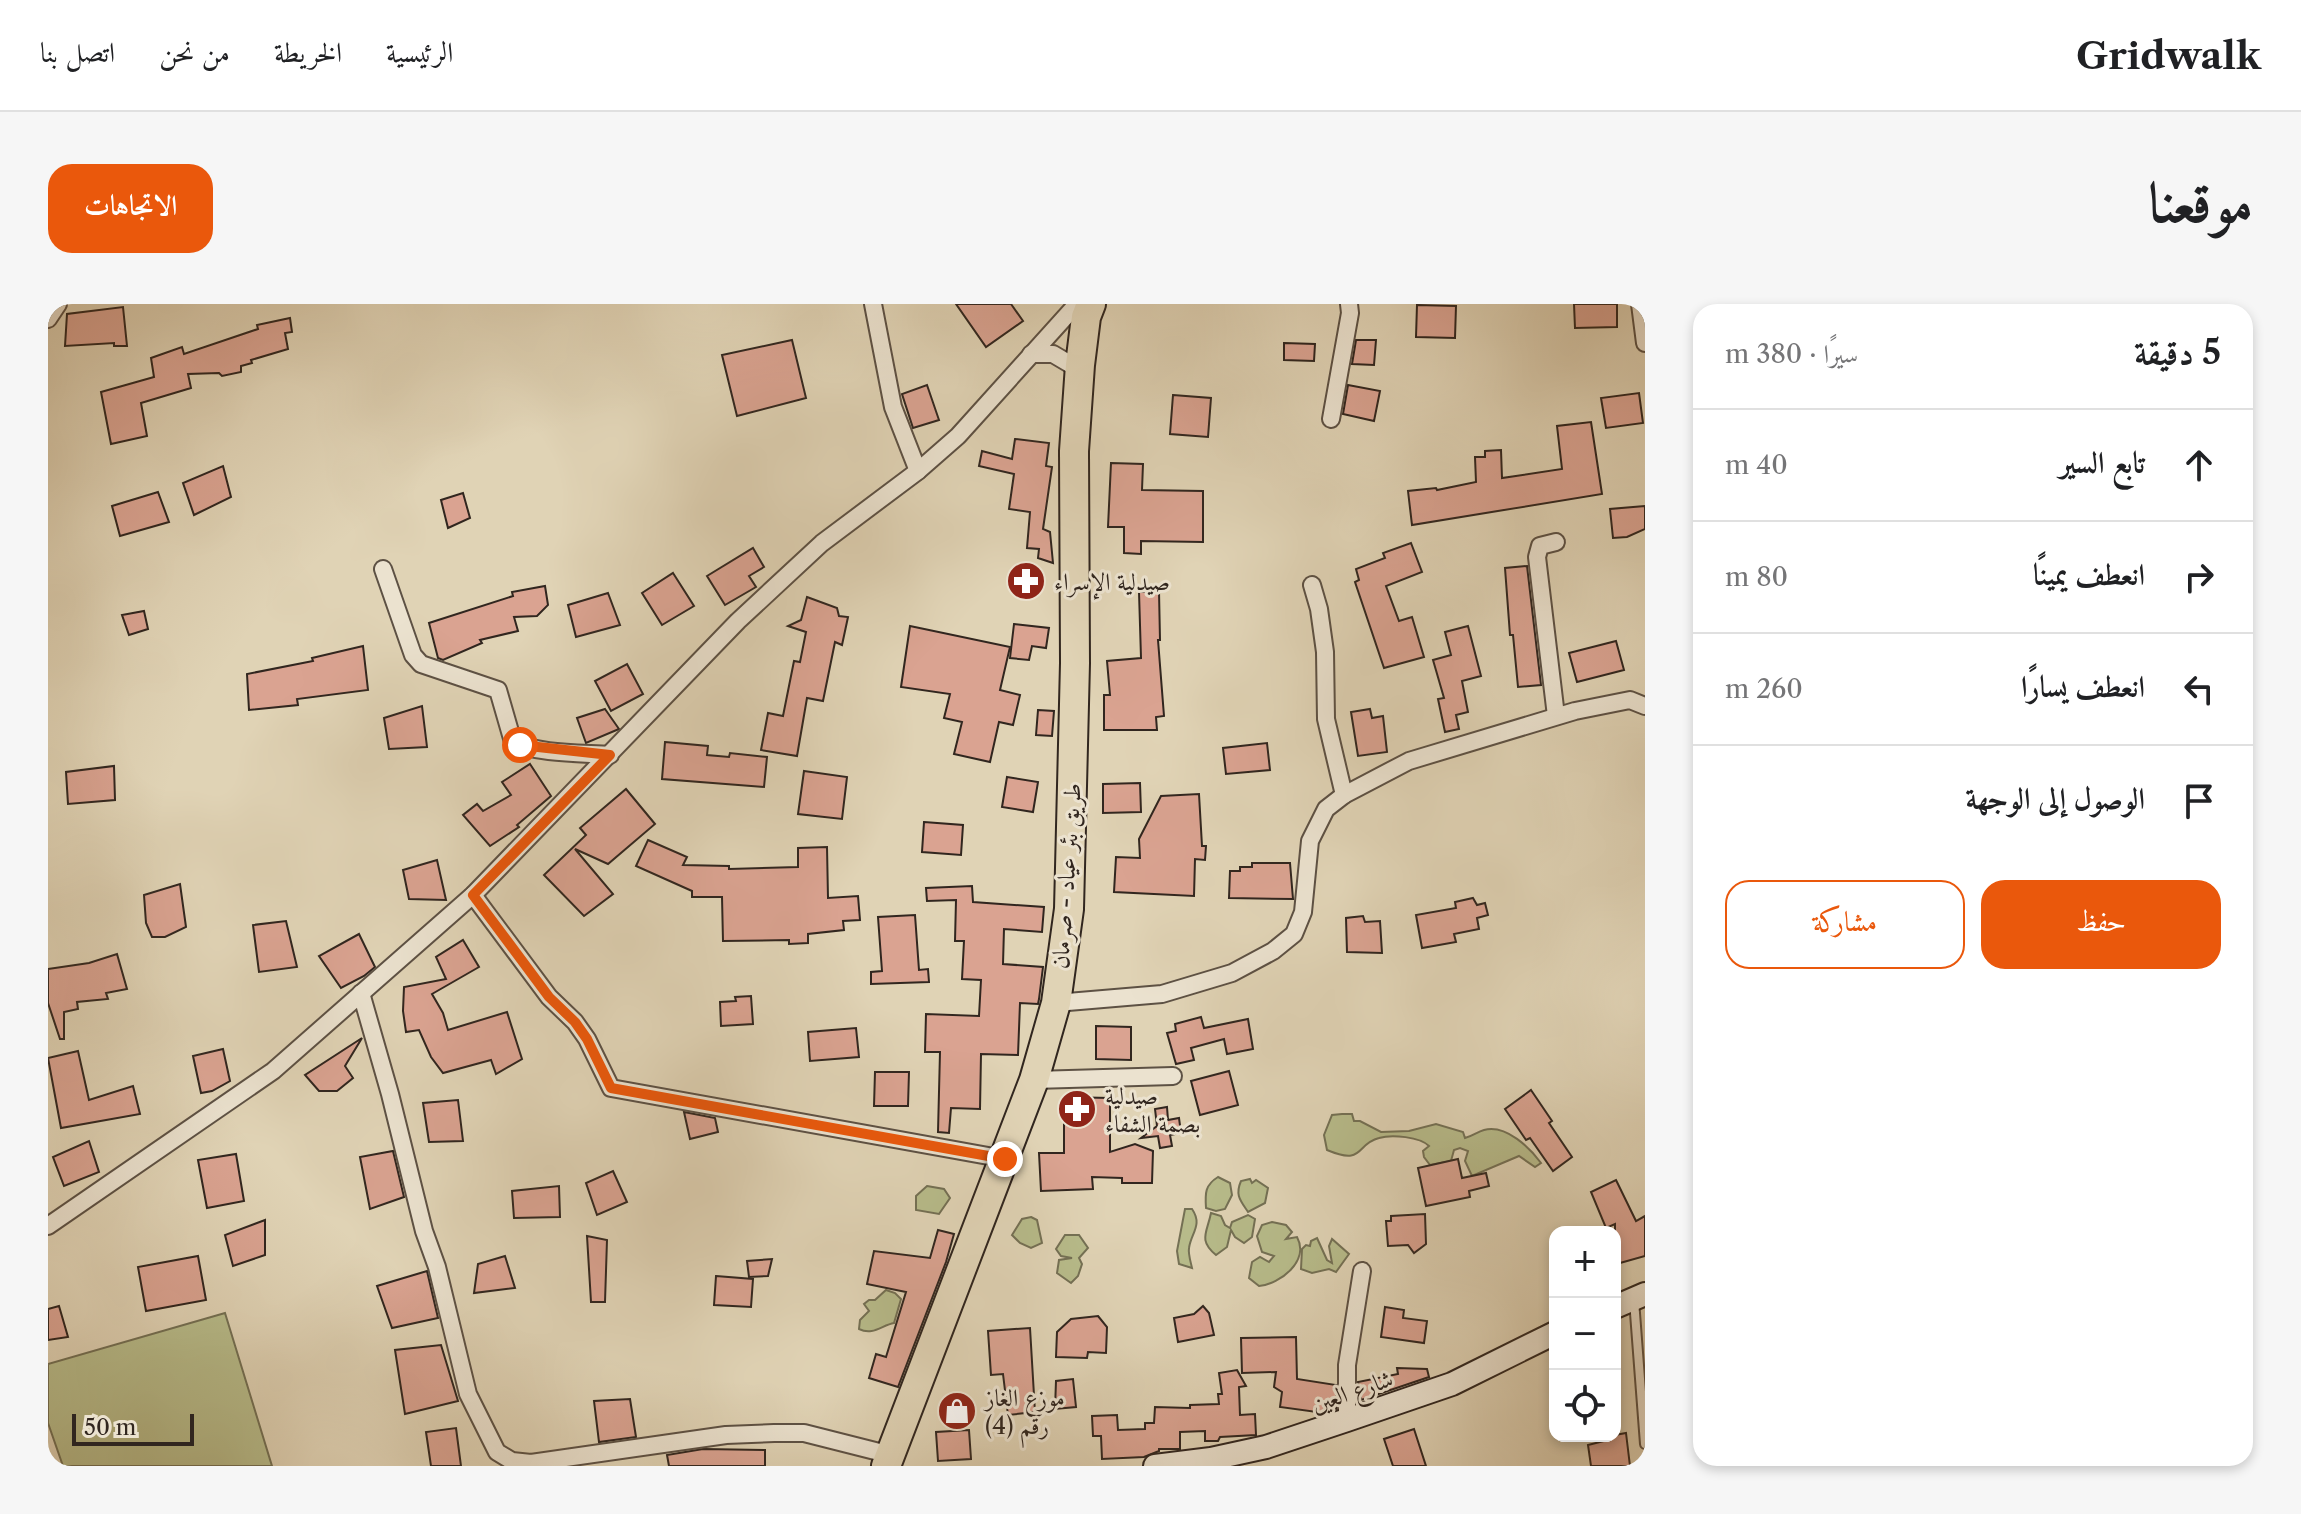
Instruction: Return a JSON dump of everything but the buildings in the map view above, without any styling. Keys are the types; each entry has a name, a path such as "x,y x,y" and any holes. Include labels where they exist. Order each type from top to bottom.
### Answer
{"highway":[{"name":"طريق بئر عياد - صرمان","path":"889,1460 1034,1080 1056,1003 1069,909 1075,663 1074,451 1086,317 1091,304"}],"street":[{"path":"48,319 58,304"},
{"path":"873,304 893,407 918,471"},
{"path":"48,1226 273,1071 473,895 738,621 812,553 958,436 1077,304"},
{"path":"1331,419 1349,304"},
{"path":"1640,304 1645,343"},
{"path":"1031,354 1053,354 1080,370"},
{"path":"1556,542 1540,546 1537,557 1556,716"},
{"path":"383,569 413,655 421,664 498,690 513,742 610,755"},
{"path":"1312,585 1325,652 1326,719 1344,795"},
{"path":"1056,1003 1162,994 1232,973 1273,951 1294,934 1303,912 1310,841 1326,809 1344,795 1409,761 1613,702 1630,700 1645,706"},
{"path":"473,895 549,997 575,1022 611,1088 1005,1159"},
{"path":"361,993 424,1231 437,1267 468,1394 497,1452 512,1461 531,1463 726,1435 804,1433 889,1460"},
{"path":"1034,1080 1173,1076"},
{"path":"1347,1420 1347,1365 1362,1271"},
{"name":"شارع العين","path":"1155,1466 1267,1456 1347,1420 1452,1384 1549,1336"}],"lane":[{"path":"1631,1300 1640,1324 1645,1444"}],"green space":[{"path":"1352,1114 1354,1121 1381,1132 1409,1131 1436,1124 1463,1132 1465,1138 1484,1130 1501,1131 1524,1144 1541,1163 1535,1167 1519,1156 1472,1176 1465,1161 1468,1151 1460,1148 1454,1150 1451,1161 1430,1165 1423,1151 1429,1146 1413,1138 1398,1136 1371,1141 1354,1155 1327,1150 1324,1135 1332,1115"},
{"path":"1218,1177 1230,1183 1232,1195 1225,1209 1216,1211 1206,1208 1206,1198 1208,1186"},
{"path":"1250,1179 1252,1183 1256,1180 1268,1188 1265,1203 1248,1212 1238,1190 1241,1181"},
{"path":"927,1186 944,1189 950,1198 939,1214 916,1210 916,1196"},
{"path":"1185,1209 1192,1209 1196,1220 1189,1248 1192,1268 1179,1264 1177,1251"},
{"path":"1211,1213 1221,1216 1230,1228 1232,1222 1248,1215 1255,1219 1252,1237 1244,1243 1231,1230 1227,1247 1216,1255 1205,1240"},
{"path":"1031,1217 1037,1220 1042,1243 1031,1248 1012,1235 1022,1219"},
{"path":"1272,1222 1286,1225 1292,1232 1286,1239 1297,1237 1300,1254 1284,1276 1259,1286 1249,1278 1252,1262 1260,1257 1269,1262 1274,1256 1262,1252 1257,1236 1262,1225"},
{"path":"1065,1235 1079,1235 1088,1248 1079,1258 1082,1264 1078,1276 1071,1283 1057,1273 1059,1260 1072,1258 1061,1256 1056,1249"},
{"path":"1317,1238 1327,1260 1332,1263 1329,1246 1332,1239 1349,1254 1336,1272 1329,1269 1312,1273 1301,1269 1302,1249"},
{"path":"886,1290 901,1299 894,1323 873,1331 859,1329 860,1320 869,1311 864,1304 875,1300"},
{"path":"225,1313 272,1466 63,1466 48,1423 48,1364"}],"place":[{"name":"صيدلية الإسراء","path":"1026,581"},
{"name":"صيدلية بصمة الشفاء","path":"1077,1109"},
{"name":"موزع الغاز رقم (4)","path":"957,1411"}],"route":[{"path":"520,745 610,755 473,895 549,997 575,1022 611,1088 1005,1159"}]}
